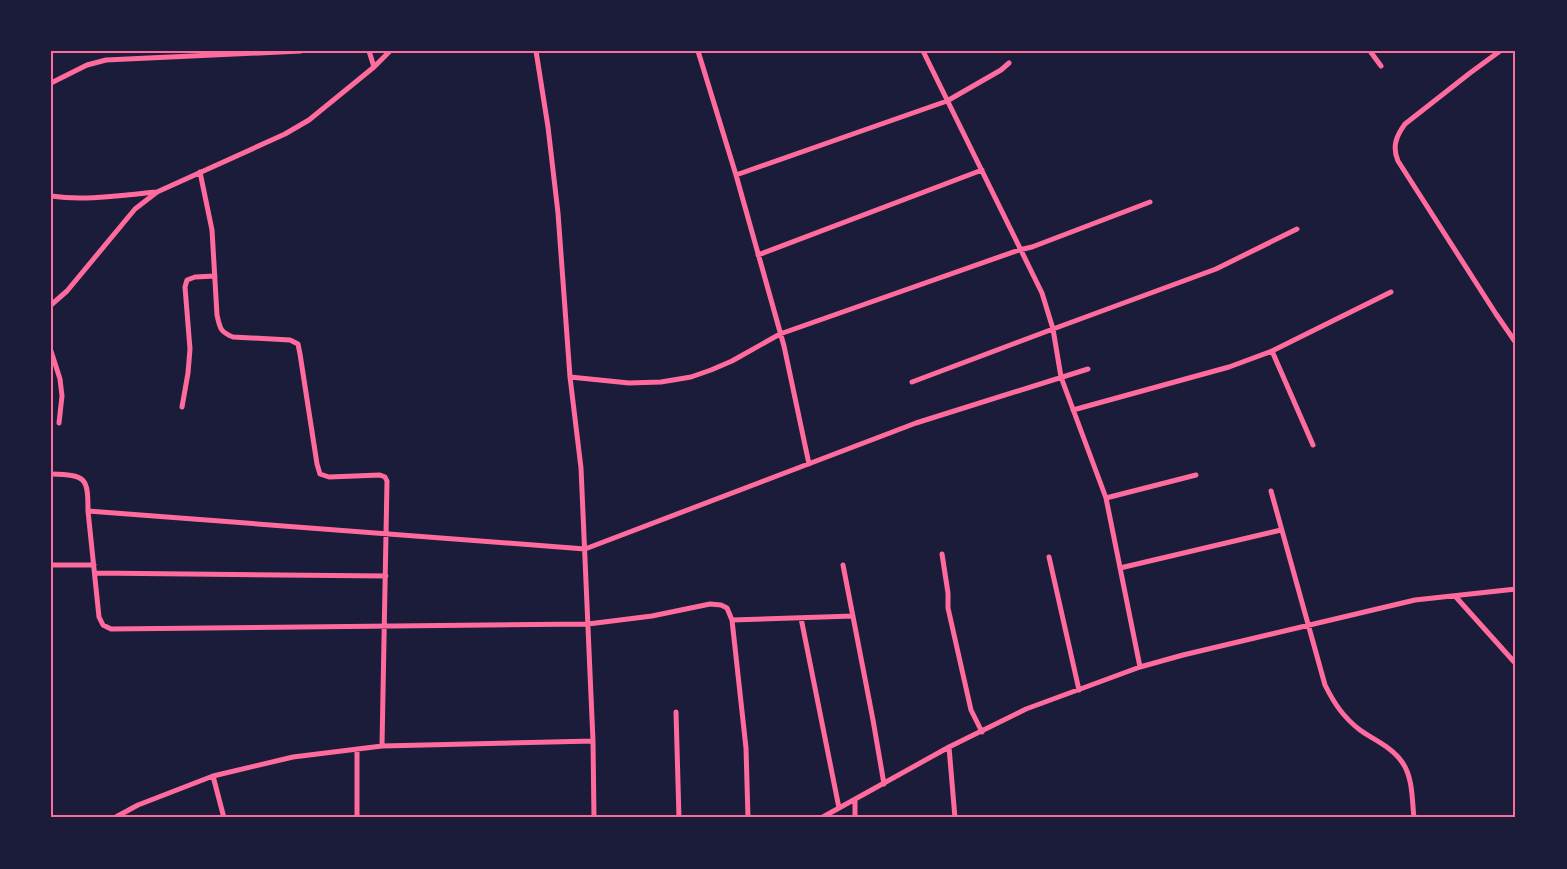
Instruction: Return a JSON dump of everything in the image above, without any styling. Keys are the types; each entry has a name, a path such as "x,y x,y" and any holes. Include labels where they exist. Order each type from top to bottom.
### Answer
{"street":[{"path":"51,83 86,65 106,60 301,51"},
{"path":"370,51 374,67"},
{"path":"51,305 67,291 135,209 157,192 285,134 309,120 374,67 390,51"},
{"path":"536,51 548,127 557,204 570,377 581,468 593,741 594,818"},
{"path":"698,51 736,175 780,334 809,464"},
{"path":"923,51 1042,293 1053,329 1061,377 1106,498 1140,667"},
{"path":"1370,51 1381,66"},
{"path":"1500,51 1405,124 1398,135 1395,148 1398,161 1516,343"},
{"path":"736,175 948,101 1001,70 1009,63"},
{"path":"758,254 982,170"},
{"path":"200,172 212,230 217,315 224,334 233,337 290,340 298,344 320,474 325,477 380,475 385,477 387,481 382,746"},
{"path":"51,196 84,198 157,192"},
{"path":"570,377 629,383 661,382 690,377 732,361 780,334 1021,251 1150,202"},
{"path":"912,382 1216,268 1297,229"},
{"path":"182,407 190,349 184,287 187,280 195,277 215,276"},
{"path":"1073,410 1229,367 1272,351 1391,292"},
{"path":"51,351 60,379 62,396 59,423"},
{"path":"1272,351 1313,445"},
{"path":"88,511 585,549 916,423 1088,369"},
{"path":"51,474 68,474 80,477 86,483 98,617 103,625 111,629 588,624 661,614 710,604 721,605 727,608 732,620 746,748 748,818"},
{"path":"1106,498 1196,475"},
{"path":"1271,491 1325,685 1341,713 1359,729 1394,752 1403,763 1408,775 1414,818"},
{"path":"1120,568 1282,530"},
{"path":"942,554 948,593 948,608 972,710 982,732"},
{"path":"1049,557 1079,690"},
{"path":"51,565 94,565"},
{"path":"843,565 884,784"},
{"path":"95,573 386,576"},
{"path":"821,818 949,747 1026,709 1140,667 1183,655 1416,600 1516,589"},
{"path":"1455,596 1516,664"},
{"path":"732,620 853,616"},
{"path":"801,618 839,808"},
{"path":"676,712 679,818"},
{"path":"114,818 122,816 138,805 213,776 293,757 382,746 593,741"},
{"path":"949,747 955,818"},
{"path":"357,750 357,818"},
{"path":"213,776 224,818"},
{"path":"855,800 856,818"}]}
